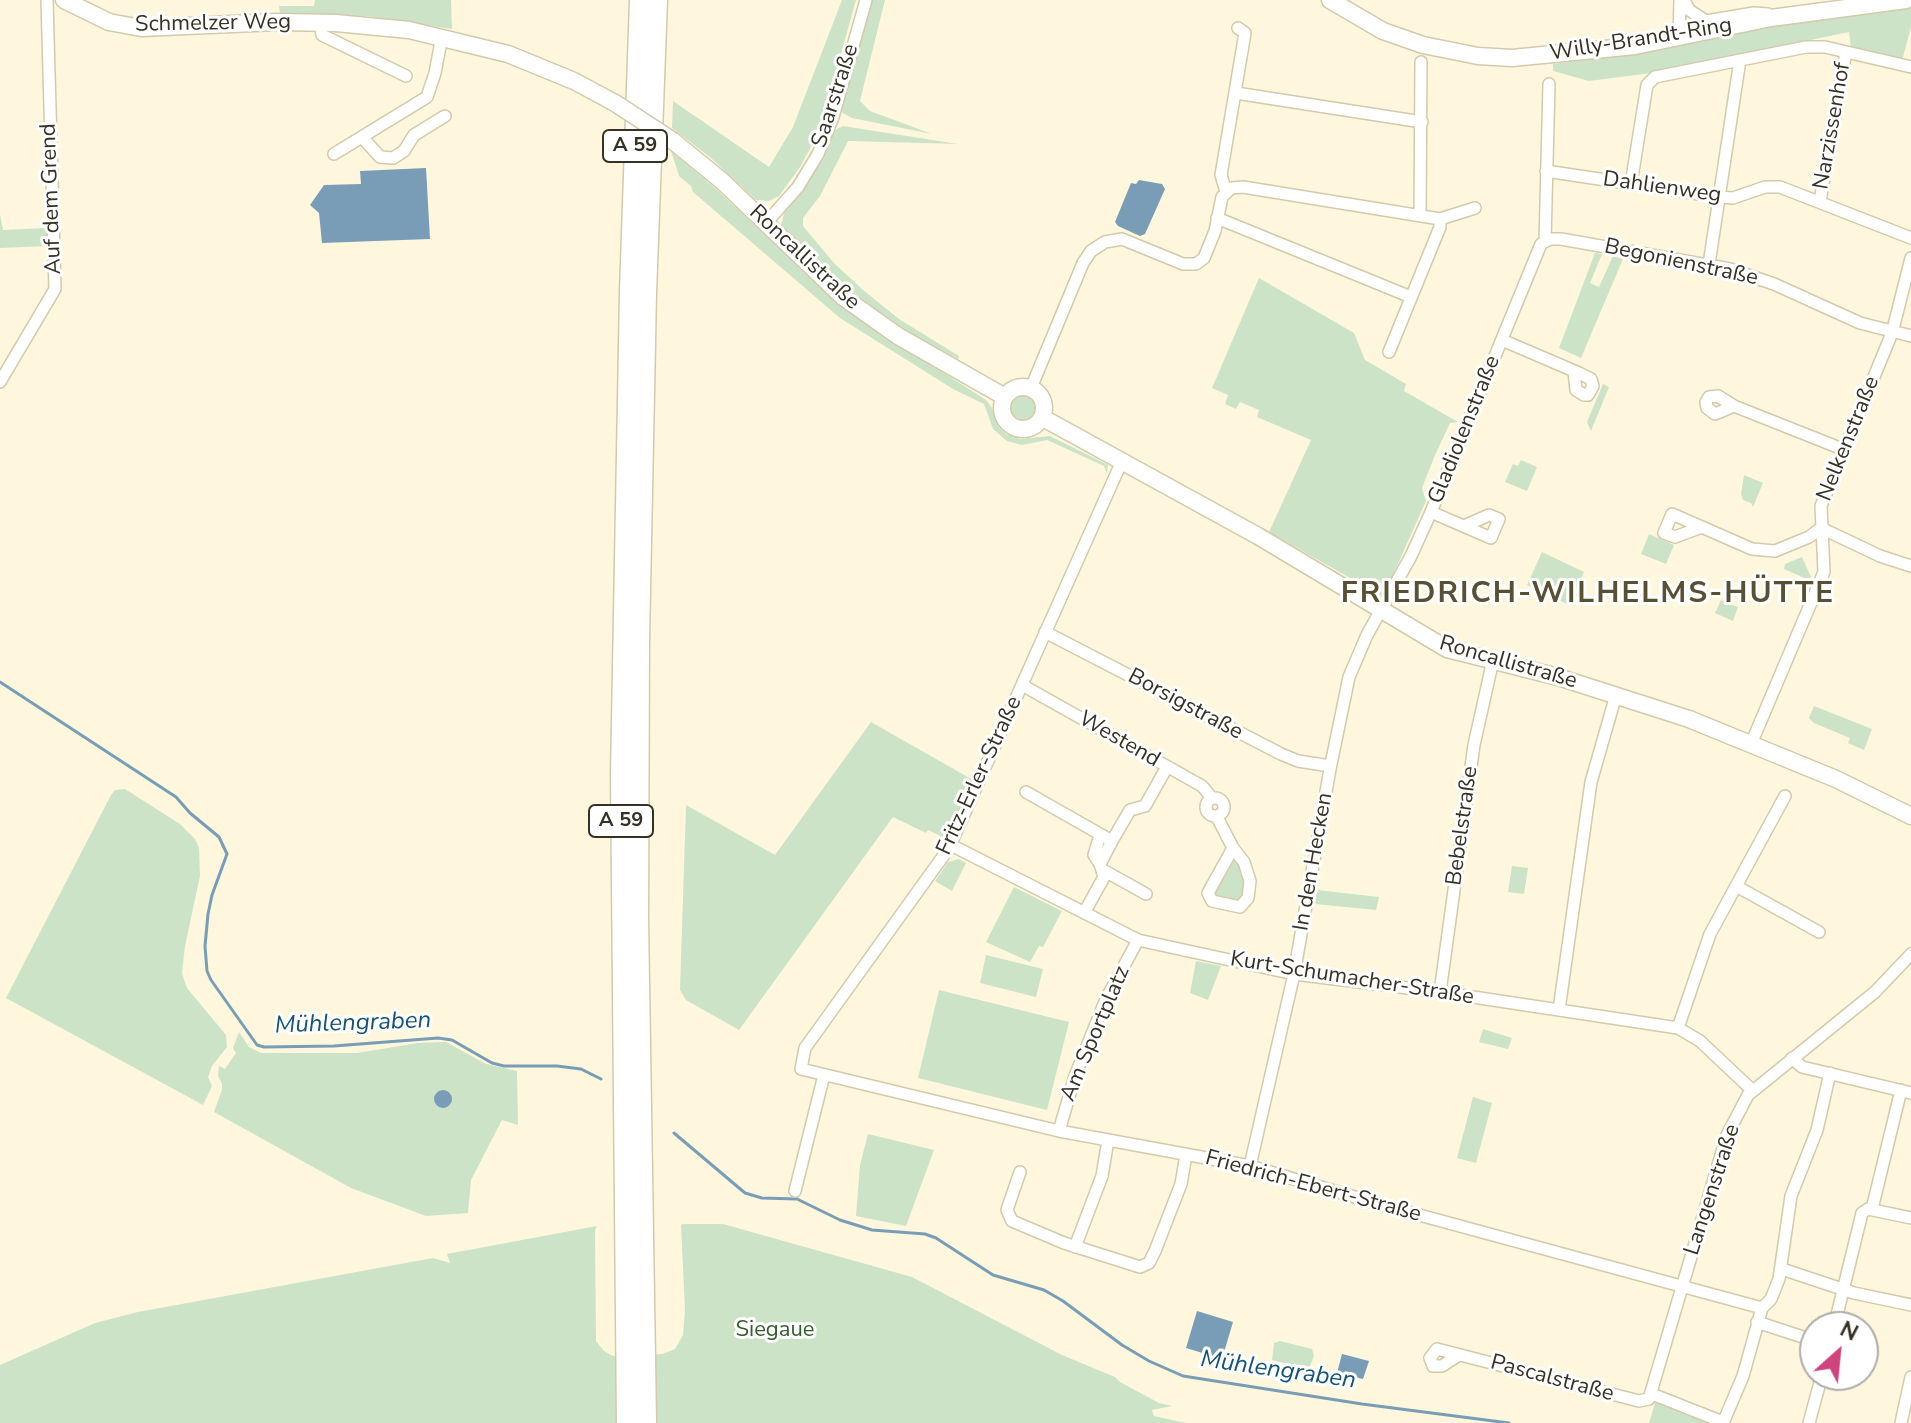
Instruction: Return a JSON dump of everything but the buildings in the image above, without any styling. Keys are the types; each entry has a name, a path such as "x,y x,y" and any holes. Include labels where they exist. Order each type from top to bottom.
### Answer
{"highway":[{"name":"A 59","path":"640,0 629,308 621,730 635,1351 646,1423"},
{"name":"A 59","path":"627,1423 635,1351 639,641 646,293 657,0"}],"street":[{"name":"Auf dem Grend","path":"0,382 55,289 47,0"},
{"name":"Schmelzer Weg","path":"64,0 109,22 141,28 320,22 442,36 531,63 615,103"},
{"name":"Saarstraße","path":"765,224 798,187 818,154 833,117 866,0"},
{"name":"Willy-Brandt-Ring","path":"1330,0 1383,31 1423,45 1478,56 1553,55 1679,38 1771,18 1906,0"},
{"name":"Willy-Brandt-Ring","path":"1682,0 1689,10 1706,21 1761,13 1771,18"},
{"path":"1679,38 1682,0"},
{"name":"Schmelzer Weg","path":"320,22 322,35 406,76"},
{"path":"1226,192 1221,175 1245,33 1238,28"},
{"path":"334,154 427,97 442,36"},
{"path":"1631,184 1647,85 1651,79 1806,47 1825,47 1911,67"},
{"name":"Narzissenhof","path":"1820,201 1846,52"},
{"path":"1709,264 1740,60"},
{"path":"1420,216 1421,62"},
{"name":"Gladiolenstraße","path":"1382,610 1431,512 1542,243 1549,84"},
{"path":"1236,93 1422,122"},
{"name":"Roncallistraße","path":"615,103 673,141 722,181 833,289 868,316 1005,397"},
{"path":"362,137 380,157 393,158 404,151 414,135 445,116"},
{"name":"Dahlienweg","path":"1546,171 1719,197 1744,196 1771,186 1820,201 1911,238"},
{"path":"1031,388 1083,263 1091,251 1105,242 1122,239 1183,264 1196,264 1204,258 1222,197 1231,188 1243,187 1440,219 1475,208"},
{"path":"1217,218 1411,297"},
{"path":"1389,352 1440,227 1440,219"},
{"name":"Begonienstraße","path":"1542,243 1561,239 1709,264 1754,276 1848,318 1911,336"},
{"name":"Nelkenstraße","path":"1911,258 1892,333 1821,506 1821,528 1880,556 1911,566"},
{"path":"1502,340 1574,372"},
{"path":"1016,388 1031,388 1044,404 1043,418 1030,429 1013,427 1002,414 1005,397 1016,388"},
{"path":"1734,406 1845,450"},
{"name":"Roncallistraße","path":"1043,418 1258,536 1447,649 1616,695 1689,719 1828,776 1911,816"},
{"name":"Fritz-Erler-Straße","path":"801,1069 805,1048 951,845 1122,461"},
{"path":"1431,512 1464,526"},
{"path":"1702,527 1763,551 1786,547 1821,528 1824,572 1751,744"},
{"name":"In den Hecken","path":"1250,1166 1294,974 1330,766 1349,677 1367,635 1382,610"},
{"name":"Borsigstraße","path":"1045,632 1281,754 1298,761 1330,766"},
{"name":"Bebelstraße","path":"1440,992 1475,734 1493,660"},
{"name":"Westend","path":"1022,685 1202,786 1212,798 1206,810 1217,817 1233,848"},
{"path":"1559,1010 1591,782 1616,695"},
{"path":"1102,867 1112,841 1130,810 1145,806 1167,767"},
{"path":"1026,792 1112,841"},
{"path":"1678,1028 1706,944 1785,796"},
{"path":"1084,913 1104,877 1094,855 1100,835"},
{"name":"Kurt-Schumacher-Straße","path":"951,845 1138,940 1294,974 1440,992 1678,1028 1700,1041 1752,1090"},
{"path":"1233,848 1244,862 1250,881 1248,898 1240,907 1217,904 1208,893 1233,848"},
{"path":"1102,867 1146,894"},
{"path":"1736,886 1819,932"},
{"name":"Am Sportplatz","path":"1059,1131 1075,1076 1102,1008 1138,940"},
{"name":"Langenstraße","path":"1649,1397 1727,1135 1752,1090 1875,992 1911,954"},
{"path":"1792,1058 1802,1067 1906,1092 1868,1210 1860,1216 1839,1311"},
{"name":"Friedrich-Ebert-Straße","path":"801,1069 1059,1131 1250,1166 1762,1308"},
{"path":"1723,1422 1743,1376 1762,1308 1776,1290 1782,1269 1791,1196 1817,1130 1830,1073"},
{"path":"795,1191 824,1075"},
{"path":"1075,1247 1102,1176 1108,1140"},
{"path":"1020,1172 1007,1210 1012,1221 1075,1247 1136,1266 1147,1265 1181,1184 1186,1155"},
{"path":"1868,1210 1911,1218"},
{"path":"1782,1269 1854,1293 1911,1305"},
{"path":"1757,1322 1799,1336"},
{"name":"Pascalstraße","path":"1459,1355 1626,1398 1649,1397 1723,1422"},
{"path":"1901,1423 1911,1377"},
{"path":"1809,1423 1818,1391"}],"green space":[{"path":"315,0 451,0 452,29 367,16 280,13 279,6 314,6"},
{"path":"842,0 856,0 813,143 779,196 769,201 756,200 711,158 672,128 673,101 769,167 793,127"},
{"path":"871,0 885,0 860,101 870,111 932,134 852,118 841,112"},
{"path":"1911,5 1911,27 1902,61 1851,48 1849,32 1652,73 1589,81 1553,71 1553,64 1622,55 1806,18"},
{"path":"843,126 958,144 848,141 820,196 803,218 803,226 834,263 863,290 899,319 959,356 958,359 915,336 864,301 781,226 784,213 815,171 833,131"},
{"path":"671,151 843,308 986,400 998,426 1006,434 1021,439 1050,436 1108,465 1107,474 1104,466 1047,440 1022,445 1007,441 993,429 984,404 953,389 840,318 693,192 691,186 679,176"},
{"path":"0,214 3,230 47,228 48,246 0,248"},
{"path":"1595,253 1602,254 1590,283 1599,287 1613,256 1623,259 1581,358 1559,348"},
{"path":"1259,278 1354,333 1365,360 1406,384 1404,391 1458,422 1450,423 1435,455 1422,488 1426,501 1384,595 1374,595 1371,590 1269,532 1311,440 1257,417 1259,410 1240,402 1236,409 1225,404 1228,395 1212,388"},
{"path":"1603,384 1609,387 1591,431 1587,422"},
{"path":"1023,392 1034,397 1039,408 1034,419 1023,424 1012,419 1007,408 1012,397"},
{"path":"1521,460 1537,467 1527,491 1505,482 1513,464 1518,466"},
{"path":"1744,475 1763,483 1753,507 1743,500 1741,494"},
{"path":"1649,534 1674,545 1666,564 1641,554"},
{"path":"1542,552 1584,572 1569,605 1527,585"},
{"path":"1802,557 1811,577 1809,580 1784,569 1785,564"},
{"path":"1721,600 1738,607 1733,621 1715,613"},
{"path":"1814,706 1872,729 1864,750 1848,743 1850,738 1814,723 1809,718"},
{"path":"871,722 973,780 947,839 893,817 739,1030 686,1000 680,990 686,805 775,855"},
{"path":"125,789 180,824 195,839 199,848 200,876 182,973 187,988 226,1035 227,1047 212,1066 208,1077 212,1086 203,1105 6,998 111,795 115,790"},
{"path":"959,859 966,863 952,891 935,881 948,862"},
{"path":"1233,861 1240,864 1247,880 1244,894 1237,902 1218,898 1213,892"},
{"path":"1512,866 1528,868 1524,894 1508,892"},
{"path":"1014,887 1062,911 1043,947 1039,946 1030,962 986,942"},
{"path":"1317,890 1379,897 1376,910 1315,904"},
{"path":"986,955 1043,969 1036,997 980,983"},
{"path":"1196,961 1221,966 1208,1000 1190,993"},
{"path":"939,990 1069,1022 1047,1110 918,1078"},
{"path":"1483,1029 1512,1038 1508,1049 1479,1042"},
{"path":"239,1032 249,1047 261,1053 357,1053 418,1043 446,1042 486,1064 517,1071 518,1125 502,1120 471,1180 468,1213 426,1216 351,1188 214,1112 222,1090 219,1066 225,1069 236,1053 233,1048"},
{"path":"1473,1097 1492,1103 1476,1163 1457,1158"},
{"path":"868,1134 934,1150 906,1226 856,1216 860,1165"},
{"name":"Siegaue","path":"683,1224 723,1224 912,1277 1062,1355 1115,1377 1159,1403 1172,1406 1152,1410 1154,1416 1186,1423 0,1423 0,1365 95,1323 138,1312 433,1258 450,1263 447,1254 597,1226 596,1341 613,1356 662,1354 675,1349 683,1335"},
{"path":"1280,1341 1312,1349 1314,1356 1310,1366 1303,1368 1272,1360 1274,1343"},
{"path":"1656,1400 1710,1423 1649,1423"}],"water":[{"path":"426,168 430,239 322,243 319,213 310,205 324,185 361,184 360,171"},
{"path":"1139,180 1162,184 1165,189 1145,234 1140,236 1115,222 1131,183 1136,184"},
{"path":"443,1090 452,1099 443,1108 434,1099"},
{"path":"1197,1311 1233,1322 1222,1359 1186,1348"},
{"path":"1342,1354 1369,1361 1363,1379 1337,1373"}],"waterway":[{"name":"Mühlengraben","path":"0,682 176,797 219,837 227,854 208,914 205,946 207,971 257,1045 334,1046 438,1038 452,1040 492,1063 581,1069 601,1079"},
{"name":"Mühlengraben","path":"674,1133 745,1193 762,1198 797,1199 840,1220 872,1230 925,1234 936,1238 993,1275 1044,1290 1122,1345 1183,1376 1509,1423"}],"district":[{"name":"FRIEDRICH-WILHELMS-HÜTTE","path":"1588,595"}]}
